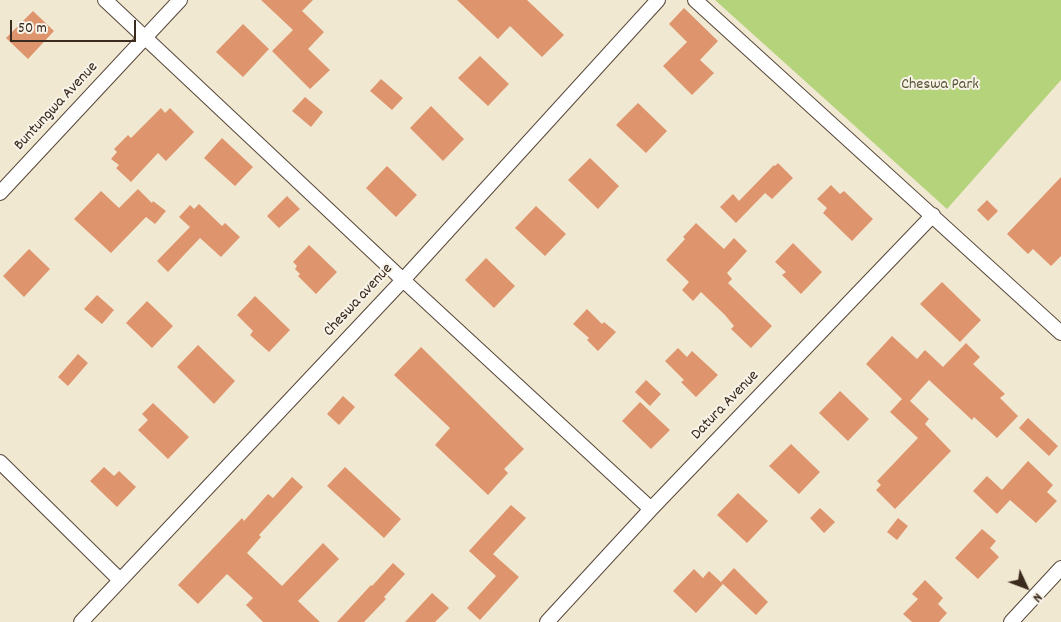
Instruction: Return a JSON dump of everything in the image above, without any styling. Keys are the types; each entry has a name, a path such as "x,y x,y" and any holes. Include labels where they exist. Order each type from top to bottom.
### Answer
{"street":[{"path":"106,0 403,280 651,510"},
{"name":"Buntungwa Avenue","path":"0,193 180,0"},
{"name":"Cheswa avenue","path":"81,622 403,280 658,0"},
{"path":"695,0 1061,333"},
{"name":"Datura Avenue","path":"546,622 933,215"},
{"path":"0,462 120,580"},
{"path":"1011,622 1061,568"}],"green space":[{"name":"Cheswa Park","path":"715,0 1061,0 1061,80 947,209"}],"building":[{"path":"261,0 313,0 302,11 324,32 308,49 330,70 310,89 272,51 293,30"},
{"path":"457,0 527,0 564,35 542,57 510,26 498,39"},
{"path":"684,8 718,41 700,60 714,73 692,95 663,66 687,42 669,24"},
{"path":"33,11 54,31 28,59 6,38"},
{"path":"243,24 269,49 243,77 216,52"},
{"path":"480,56 509,84 488,106 458,78"},
{"path":"381,79 403,98 392,110 370,91"},
{"path":"305,97 323,112 311,127 292,111"},
{"path":"638,103 667,131 646,153 616,125"},
{"path":"431,106 464,139 443,161 410,128"},
{"path":"161,108 165,113 170,108 194,132 166,161 158,153 131,182 116,168 119,165 111,159 117,152 114,149 128,135 131,138"},
{"path":"222,138 253,167 235,186 204,158"},
{"path":"590,158 619,186 598,209 568,180"},
{"path":"778,163 793,178 772,199 765,193 736,223 720,207 733,194 739,201"},
{"path":"387,166 417,195 396,217 366,188"},
{"path":"1061,177 1061,256 1051,266 1033,249 1028,254 1007,234"},
{"path":"831,185 840,194 844,191 873,219 852,241 823,213 827,208 817,199"},
{"path":"138,189 152,203 153,201 166,211 155,224 146,217 111,253 74,219 101,191 119,208"},
{"path":"287,196 300,209 279,228 267,216"},
{"path":"987,200 998,211 988,221 977,210"},
{"path":"199,204 222,226 225,223 240,237 221,257 200,238 168,272 157,261 190,227 179,217 190,205 194,209"},
{"path":"536,206 566,234 545,256 515,228"},
{"path":"696,223 724,249 734,238 747,251 727,273 732,279 728,283 772,326 751,348 731,329 734,326 725,315 701,292 693,301 682,290 689,282 666,260 685,239 683,237"},
{"path":"793,243 822,272 801,294 782,275 786,272 775,262"},
{"path":"309,245 337,272 316,294 298,276 300,274 295,269 297,266 293,262"},
{"path":"29,249 50,269 24,297 3,276"},
{"path":"486,258 515,286 494,308 465,280"},
{"path":"942,282 981,320 960,342 920,304"},
{"path":"97,295 114,310 102,324 84,309"},
{"path":"255,296 290,330 269,352 250,335 253,331 237,315"},
{"path":"147,301 173,326 152,348 126,323"},
{"path":"587,309 602,324 604,322 616,332 598,351 587,340 589,338 573,324"},
{"path":"892,336 917,359 925,350 943,367 966,343 980,357 973,364 1005,394 1000,398 1018,416 997,438 974,417 972,420 929,380 910,401 929,419 925,424 951,451 895,509 876,490 881,485 877,481 918,438 890,412 902,399 866,364"},
{"path":"198,345 235,381 214,404 177,367"},
{"path":"421,347 524,449 504,469 508,473 488,495 435,445 450,428 394,375"},
{"path":"678,348 687,357 692,351 718,375 696,397 681,382 684,380 665,361"},
{"path":"78,354 88,363 68,386 58,377"},
{"path":"646,380 661,394 650,406 635,392"},
{"path":"840,391 869,419 848,441 819,413"},
{"path":"343,396 355,407 339,425 327,414"},
{"path":"640,402 670,430 651,449 622,421"},
{"path":"153,403 189,437 168,459 138,430 148,420 142,414"},
{"path":"1028,418 1058,446 1049,456 1019,428"},
{"path":"791,444 820,472 799,494 769,466"},
{"path":"1028,461 1053,485 1047,492 1057,501 1036,523 1010,500 997,514 973,491 987,476 1002,490"},
{"path":"104,467 114,476 119,471 136,487 117,507 90,481"},
{"path":"345,467 401,519 384,538 327,486"},
{"path":"292,477 303,487 259,535 261,537 247,553 282,586 323,543 339,559 298,601 320,622 263,622 246,605 253,598 227,574 198,604 178,585 242,518 244,521 268,494 273,498"},
{"path":"738,493 768,521 747,543 717,515"},
{"path":"511,505 526,518 493,554 519,577 480,620 467,608 496,576 469,551"},
{"path":"820,508 835,522 824,533 810,518"},
{"path":"898,518 908,526 897,540 887,532"},
{"path":"982,529 996,541 990,548 999,557 978,579 955,558"},
{"path":"393,563 405,574 384,597 386,599 364,622 337,622 371,585"},
{"path":"734,568 768,602 756,615 721,582"},
{"path":"694,569 703,578 709,571 723,584 696,613 673,591"},
{"path":"925,580 943,598 938,604 947,613 939,622 912,622 903,614 918,599 912,594"},
{"path":"432,593 449,608 435,622 405,622"}]}
